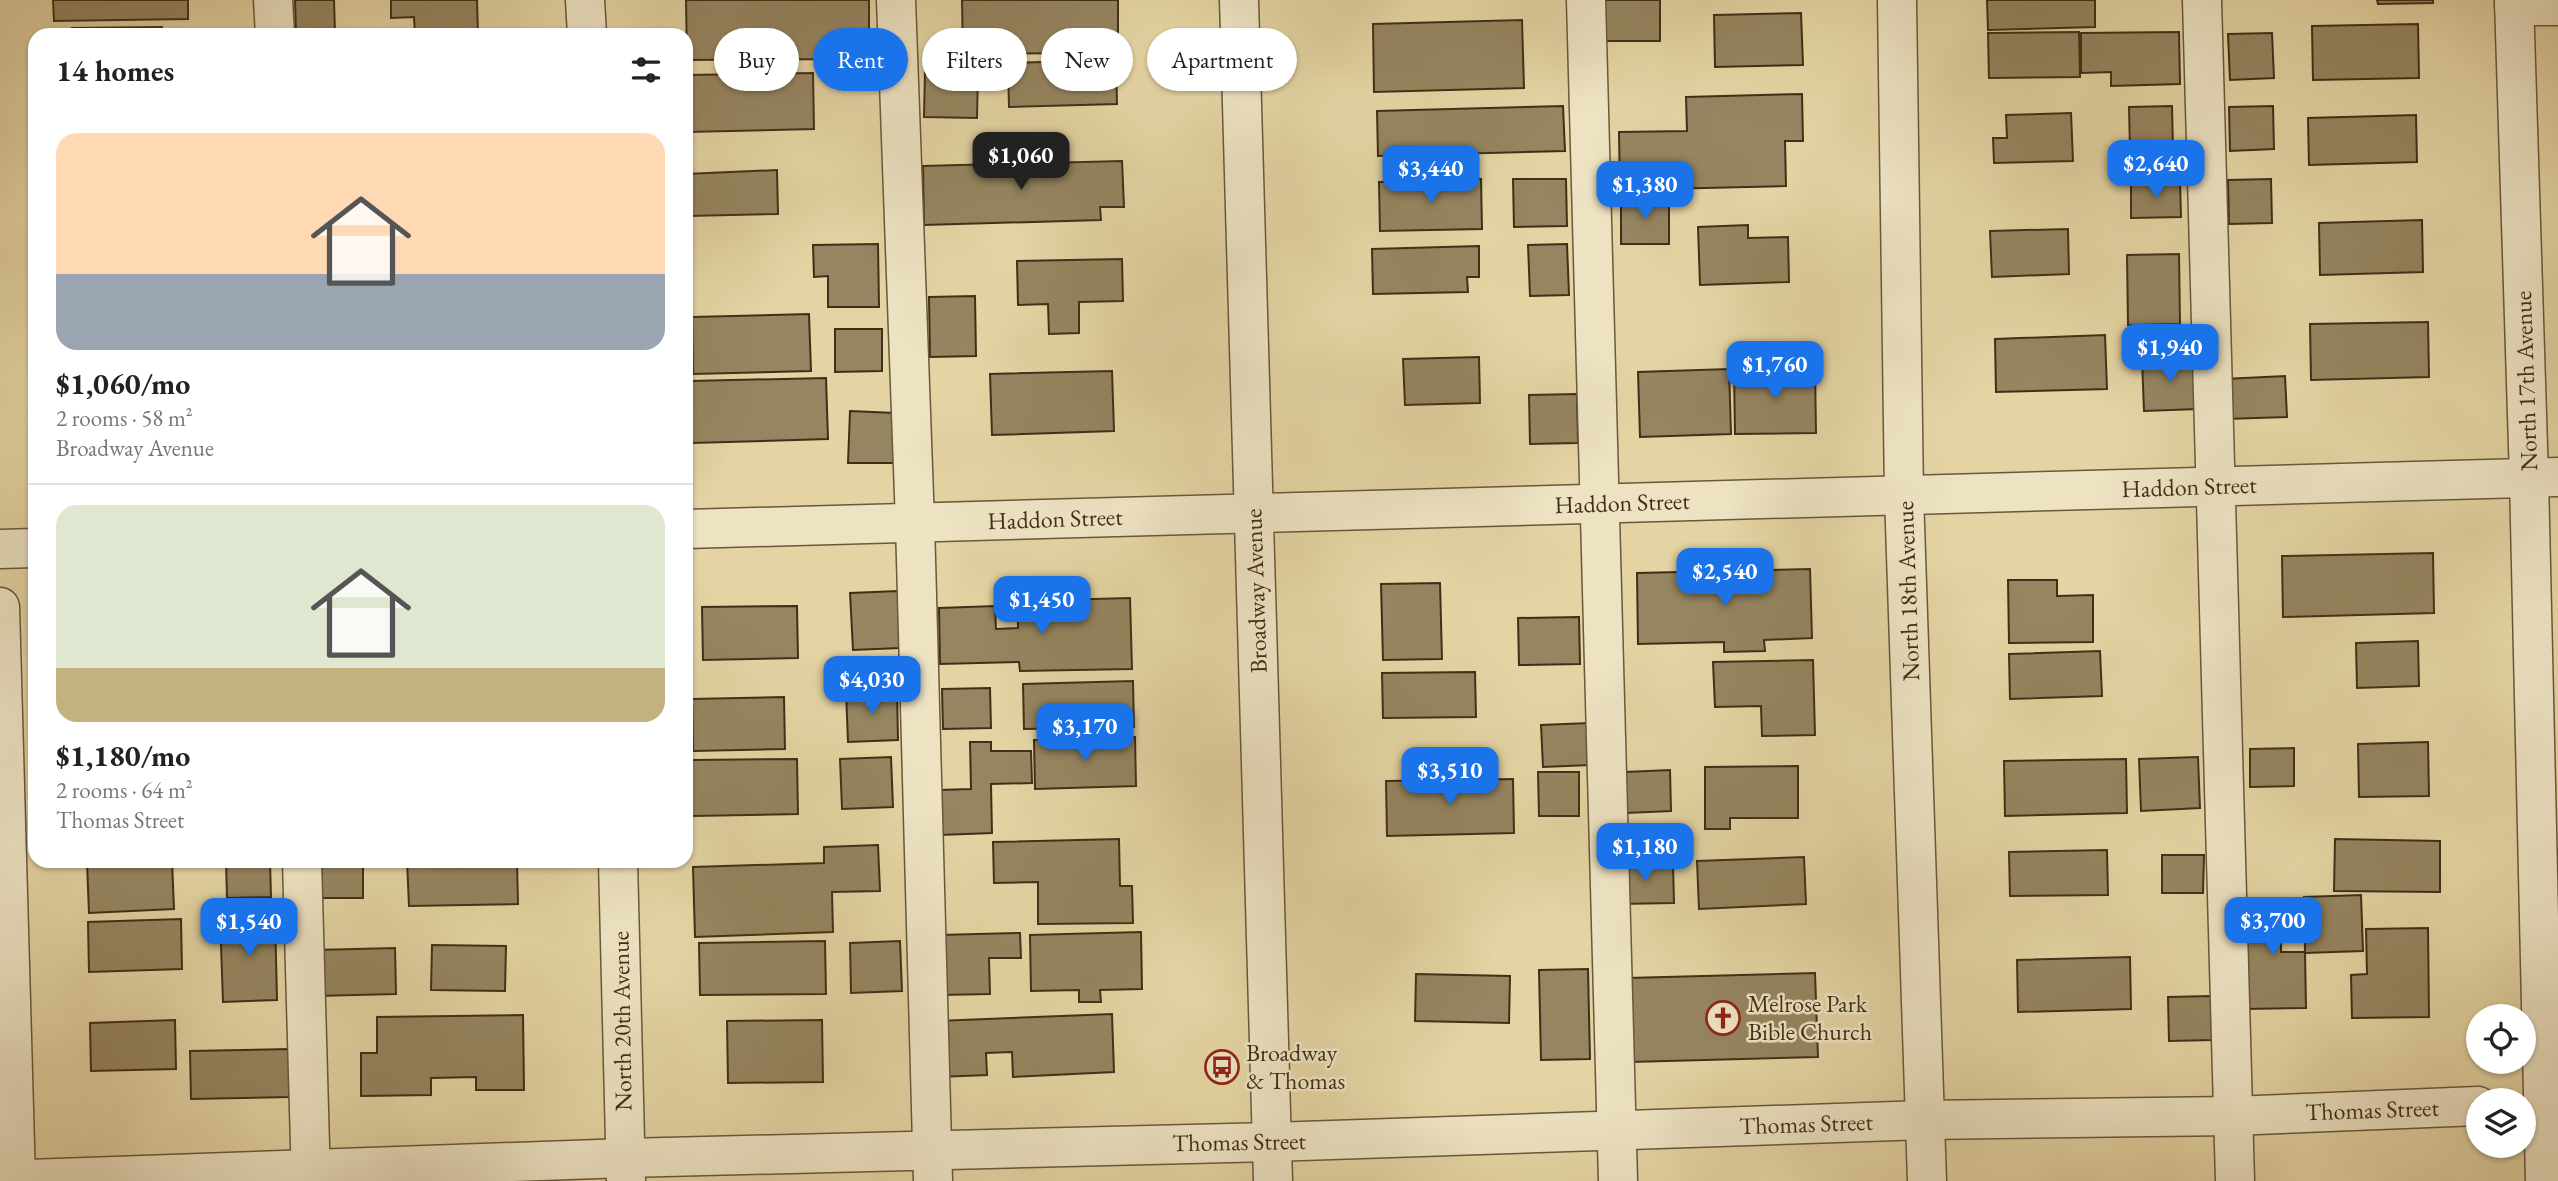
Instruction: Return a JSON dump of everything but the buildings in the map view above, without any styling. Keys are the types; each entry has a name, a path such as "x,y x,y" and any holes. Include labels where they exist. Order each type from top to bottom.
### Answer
{"street":[{"path":"273,0 275,28"},
{"path":"585,0 587,28"},
{"path":"896,0 915,523 932,1165"},
{"name":"Broadway Avenue","path":"1239,0 1273,1181"},
{"path":"1586,0 1618,1181"},
{"name":"North 18th Avenue","path":"1897,0 1904,495 1927,1181"},
{"path":"2202,0 2235,1181"},
{"path":"2514,3 2558,6"},
{"name":"North 17th Avenue","path":"2514,3 2543,477 2541,1104 2545,1181"},
{"name":"Haddon Street","path":"693,529 2543,477"},
{"path":"0,549 28,548"},
{"path":"0,607 10,1180"},
{"path":"302,868 311,1175"},
{"name":"North 20th Avenue","path":"618,868 626,1169"},
{"name":"Thomas Street","path":"10,1180 932,1165 1272,1142 1925,1120 2233,1116 2466,1106"}],"place":[{"name":"Melrose Park Bible Church","path":"1723,1018"},
{"name":"Broadway & Thomas","path":"1222,1067"}]}
